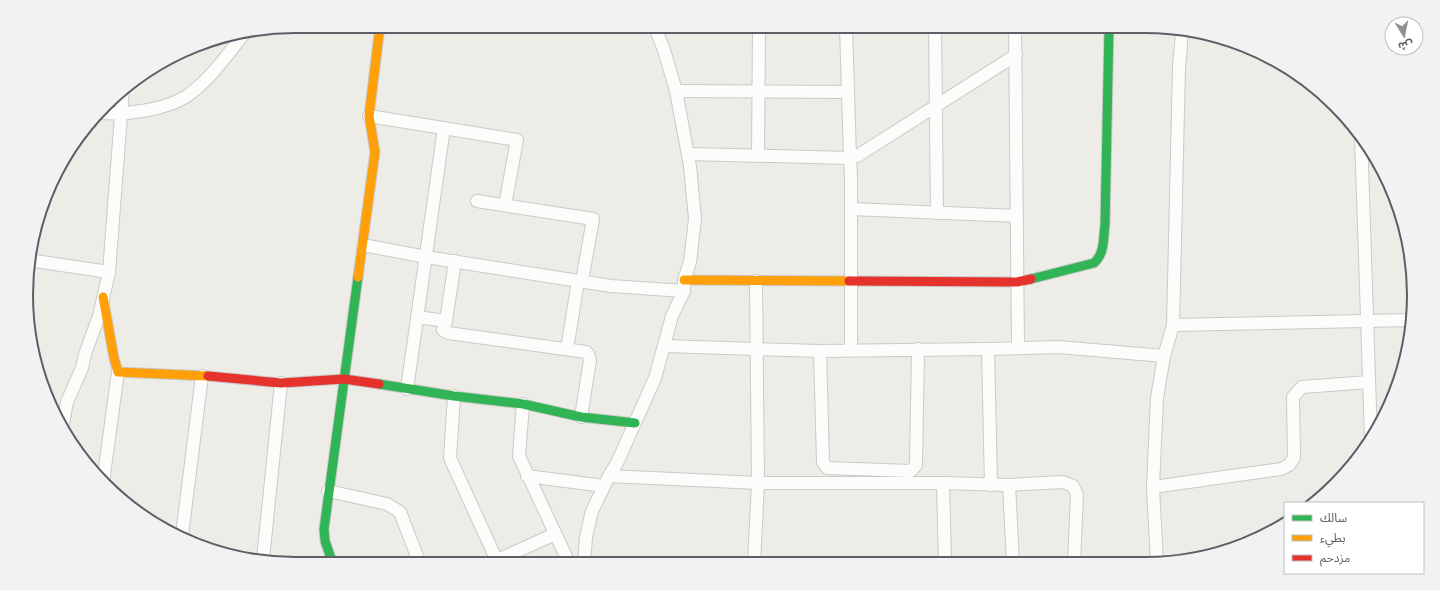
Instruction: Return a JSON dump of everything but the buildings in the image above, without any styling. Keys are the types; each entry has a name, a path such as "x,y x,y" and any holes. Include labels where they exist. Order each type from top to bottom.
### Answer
{"street":[{"path":"331,557 325,541 324,529 375,152 369,116 379,33"},
{"path":"584,557 586,537 592,511 606,481 617,463 655,378 672,316 684,285 690,262 695,219 694,190 676,90 664,50 656,33"},
{"path":"758,156 759,33"},
{"path":"846,33 851,209 851,350"},
{"path":"935,33 937,213"},
{"path":"1015,33 1018,348"},
{"path":"363,245 426,257 611,286 684,285 756,281 1017,282 1094,263 1102,254 1105,225 1109,33"},
{"path":"1157,556 1153,487 1157,398 1164,356 1173,325 1179,68 1182,35"},
{"path":"107,113 120,114 161,107 188,95 213,73 239,39"},
{"path":"688,154 850,158 859,155 1016,55"},
{"path":"676,90 848,92"},
{"path":"64,419 68,402 82,368 85,354 99,316 109,272 122,98"},
{"path":"369,116 517,140 505,205"},
{"path":"407,389 444,128"},
{"path":"1361,147 1369,382 1373,425"},
{"path":"477,201 593,219 567,349"},
{"path":"851,209 1017,216"},
{"path":"35,261 109,272"},
{"path":"455,261 446,321 443,330 448,333 586,352 590,360 581,416"},
{"path":"754,557 758,483 756,281"},
{"path":"103,297 118,372 104,474"},
{"path":"417,317 446,321"},
{"path":"1173,325 1406,320"},
{"path":"664,346 820,351 1058,347 1164,356"},
{"path":"988,349 991,485"},
{"path":"820,351 823,462 827,468 911,471 916,465 918,350"},
{"path":"118,372 202,376 281,383 344,379 454,396 523,404 581,416 635,423"},
{"path":"182,532 202,376"},
{"path":"1153,487 1281,469 1289,465 1294,458 1293,397 1302,387 1369,382"},
{"path":"263,555 281,383"},
{"path":"454,396 450,458 492,557"},
{"path":"523,404 519,456 527,476 566,557"},
{"path":"527,476 606,481 943,483 1009,486 1063,482 1073,486 1077,494 1074,557"},
{"path":"943,483 945,557"},
{"path":"1009,486 1013,557"},
{"path":"328,491 387,504 395,508 400,512 417,557"},
{"path":"505,557 555,534"}],"traffic: fast":[{"path":"1031,279 1094,263 1098,259 1102,250 1105,225 1109,33"},
{"path":"331,557 325,541 324,529 358,277"},
{"path":"379,384 454,396 523,404 581,417 635,423"}],"traffic: slow":[{"path":"358,277 375,152 369,116 379,33"},
{"path":"684,280 849,281"},
{"path":"103,297 118,372 208,376"}],"traffic: jam":[{"path":"849,281 1017,282 1031,279"},
{"path":"208,376 281,383 344,379 379,384"}]}
